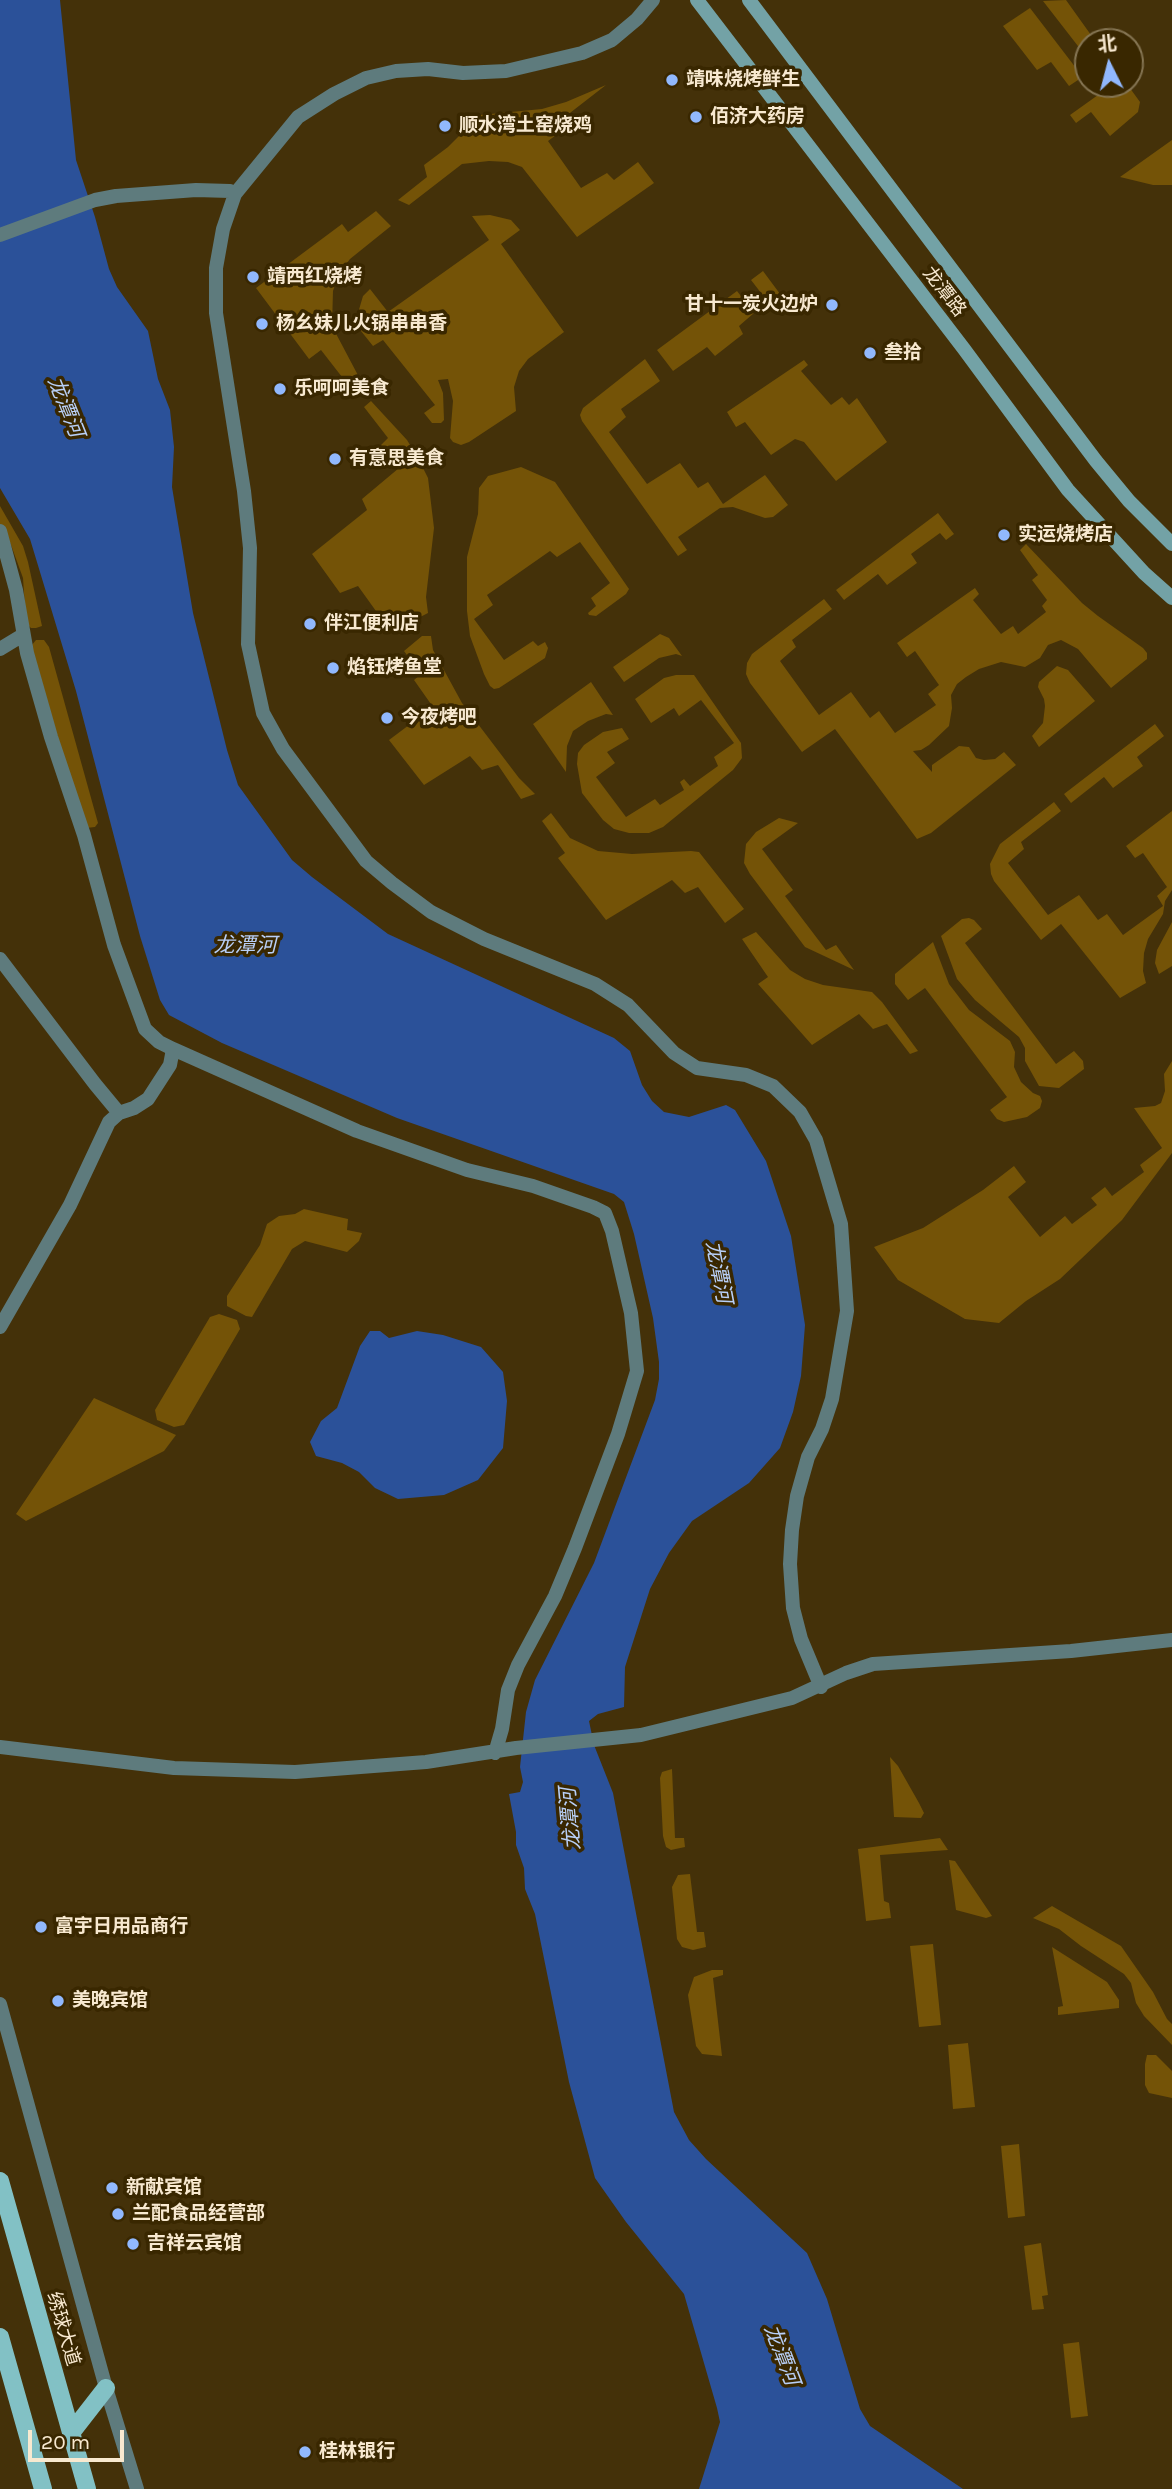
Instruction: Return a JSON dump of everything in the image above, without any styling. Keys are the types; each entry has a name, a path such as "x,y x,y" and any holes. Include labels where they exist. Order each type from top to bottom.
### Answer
{"main road":[{"name":"龙潭路","path":"697,0 1068,490 1144,573 1172,598"},
{"name":"龙潭路","path":"749,0 1096,461 1129,501 1172,544"},
{"name":"绣球大道","path":"0,2181 87,2489"},
{"path":"0,2337 43,2489"},
{"path":"71,2433 106,2389"}],"street":[{"path":"653,0 637,19 612,40 582,53 506,71 463,73 428,69 396,71 366,78 298,117 235,194 223,229 216,268 216,313 250,548 247,644 263,713 283,749 366,861 431,912 484,939 596,984 628,1005 674,1053 697,1068 746,1075 773,1086 800,1112 816,1140 841,1224 847,1311 832,1399 808,1457 797,1496 790,1564 793,1608 801,1639 821,1686"},
{"path":"0,235 95,200 196,190 230,191 235,194"},
{"path":"0,531 16,590 23,635 51,737 84,835 125,979 145,1029 159,1042 173,1049 316,1114 388,1143 467,1170 533,1186 605,1213 612,1231 631,1312 637,1371 618,1434 575,1548 555,1596 518,1665 508,1690 495,1753"},
{"path":"0,649 23,635"},
{"path":"0,959 119,1113"},
{"path":"0,1328 70,1205 109,1122 119,1113 148,1099 170,1065 173,1049"},
{"path":"0,1747 174,1768 295,1772 426,1762 516,1748 641,1735 792,1698 846,1673 873,1664 1071,1651 1172,1640"},
{"path":"0,2004 106,2389 137,2489"}],"shaded area":[{"path":"1066,0 1086,28 1074,28 1074,41 1043,1"},
{"path":"1030,8 1074,65 1074,83 1069,86 1051,62 1037,70 1003,26"},
{"path":"606,85 557,123 563,130 548,141 581,188 607,173 614,180 638,162 654,183 577,237 522,167 508,162 462,164 409,205 398,200 427,177 424,165 448,147 480,115 542,109"},
{"path":"1094,98 1137,98 1140,102 1138,112 1110,136 1091,112 1076,123 1070,115"},
{"path":"1172,140 1172,185 1153,185 1120,177"},
{"path":"376,211 391,226 350,259 339,273 333,291 332,326 361,381 349,386 321,350 309,359 256,288 342,224 348,232"},
{"path":"490,215 511,220 520,230 501,244 564,332 528,359 519,371 514,387 516,411 461,445 450,438 453,401 448,379 438,380 443,393 444,420 441,423 432,423 424,413 435,405 383,340 373,346 361,331 358,313 363,296 370,289 388,312 489,240 472,216"},
{"path":"763,271 786,302 775,311 751,280"},
{"path":"737,291 754,313 739,326 743,334 715,356 707,347 673,371 657,350"},
{"path":"645,359 660,381 621,409 626,417 609,432 647,484 680,463 698,488 708,482 723,504 765,475 788,505 773,517 765,518 733,507 720,508 678,537 687,550 678,556 580,415 583,408"},
{"path":"804,360 808,365 801,371 831,405 842,397 849,405 857,398 887,442 836,481 804,442 795,439 771,455 745,422 736,427 727,412"},
{"path":"371,401 407,440 428,478 434,528 426,597 428,613 391,632 358,586 340,593 312,554 367,510 362,499 399,468 381,445 388,438 364,407"},
{"path":"521,467 555,482 629,589 596,616 589,615 596,606 591,598 610,583 580,542 557,557 550,551 487,595 493,605 474,619 504,660 533,641 538,646 545,642 548,648 545,658 494,689 484,674 470,636 467,557 478,514 479,488 488,476"},
{"path":"0,506 23,546 28,562 42,626 36,628 31,628 26,623 23,578 0,524"},
{"path":"938,513 954,534 946,540 940,533 911,554 917,563 887,585 878,574 844,600 836,590"},
{"path":"1026,544 1082,603 1143,648 1147,659 1111,688 1078,649 1061,640 1048,645 1040,658 1025,667 1001,662 979,669 957,684 951,695 949,726 929,745 913,751 932,772 932,765 959,746 969,747 976,758 984,760 995,759 1004,752 1016,765 931,833 917,839 835,729 802,752 750,683 746,674 747,663 752,654 824,599 832,609 792,640 796,647 780,661 819,715 851,692 870,718 879,711 895,733 936,705 928,694 939,685 915,651 907,657 897,643 975,588 979,594 973,600 1001,634 1013,626 1018,634 1046,612 1042,606 1047,600 1032,580 1038,575 1020,550"},
{"path":"660,634 669,638 682,656 676,654 659,658 624,682 613,667"},
{"path":"422,636 431,636 433,650 462,703 519,778 535,794 521,799 498,765 482,770 470,756 424,785 389,740 433,707 414,680 421,674 404,651"},
{"path":"36,640 44,640 49,647 98,823 95,827 86,828 83,824 31,646"},
{"path":"1057,666 1068,670 1095,701 1039,747 1032,736 1043,723 1045,706 1038,687 1039,682"},
{"path":"694,675 741,743 742,758 733,770 663,827 649,833 629,833 614,829 603,820 582,793 577,764 578,753 584,745 603,732 622,728 629,739 607,752 615,763 596,777 626,817 655,799 660,805 684,790 680,782 684,779 690,786 718,766 714,757 734,743 701,700 679,716 674,708 651,723 635,699 664,678"},
{"path":"591,682 613,715 606,714 588,721 573,731 567,746 566,772 533,724"},
{"path":"1155,724 1164,736 1137,757 1143,766 1113,788 1104,777 1071,803 1064,794"},
{"path":"1054,802 1061,811 1021,842 1024,849 1008,863 1048,915 1079,895 1098,920 1107,914 1123,935 1163,906 1157,896 1167,887 1143,853 1135,858 1126,846 1172,811 1172,890 1144,953 1143,971 1146,983 1120,998 1061,924 1041,940 991,874 990,864 1000,844"},
{"path":"551,813 570,838 598,851 632,854 699,852 744,909 725,923 698,887 685,893 672,880 606,920 558,858 565,853 542,821"},
{"path":"779,818 798,823 762,849 793,890 785,896 826,950 836,945 854,970 805,947 744,863 746,844 756,832"},
{"path":"969,918 982,929 965,943 1056,1064 1074,1051 1083,1061 1084,1069 1059,1088 1039,1086 1025,1061 1025,1048 1019,1037 975,1000 957,979 941,936 962,919"},
{"path":"1172,922 1172,966 1159,974 1155,963 1157,950"},
{"path":"756,932 790,970 805,979 823,985 872,992 918,1051 910,1054 887,1024 873,1029 859,1014 812,1045 758,984 768,977 742,939"},
{"path":"933,942 949,984 969,1010 1010,1041 1015,1052 1014,1067 1021,1082 1040,1096 1040,1108 1027,1117 1004,1122 997,1119 990,1110 1007,1097 925,988 908,1000 895,984 895,974"},
{"path":"1172,1061 1172,1153 1122,1220 1060,1279 999,1323 965,1319 898,1280 874,1247 923,1228 983,1190 1014,1166 1026,1182 1008,1197 1040,1237 1065,1216 1072,1224 1097,1205 1091,1198 1105,1187 1112,1196 1144,1172 1140,1165 1162,1148 1134,1108 1161,1103 1165,1091 1164,1074"},
{"path":"304,1209 348,1219 347,1230 362,1233 359,1241 347,1252 305,1241 292,1249 252,1317 227,1306 227,1296 260,1245 267,1224 279,1216 295,1214"},
{"path":"219,1314 237,1320 240,1329 184,1425 174,1427 157,1420 155,1410 210,1317"},
{"path":"94,1398 176,1435 164,1451 26,1521 16,1514"},
{"path":"890,1757 919,1803 924,1813 921,1818 894,1817"},
{"path":"672,1769 675,1838 684,1838 685,1847 671,1850 666,1847 663,1836 660,1778 662,1772"},
{"path":"940,1838 948,1850 880,1855 884,1901 889,1903 891,1918 866,1921 858,1849"},
{"path":"949,1860 955,1861 992,1916 986,1918 956,1910"},
{"path":"690,1874 697,1932 704,1932 706,1947 693,1950 682,1947 677,1939 672,1887 678,1875"},
{"path":"1052,1906 1121,1946 1172,2024 1172,2045 1144,2016 1136,2003 1131,1983 1124,1974 1059,1929 1033,1918"},
{"path":"933,1944 941,2025 919,2027 910,1946"},
{"path":"1052,1947 1107,1982 1119,2000 1119,2008 1058,2015 1058,2007 1063,2006"},
{"path":"712,1970 723,1970 723,1975 713,1978 722,2056 702,2054 696,2046 688,1995 694,1977"},
{"path":"968,2043 975,2107 953,2109 948,2045"},
{"path":"1147,2055 1156,2055 1172,2071 1172,2098 1149,2093 1145,2085"},
{"path":"1019,2144 1025,2216 1008,2218 1001,2146"},
{"path":"1041,2243 1048,2295 1042,2296 1044,2309 1032,2310 1024,2246"},
{"path":"1079,2342 1088,2416 1071,2418 1063,2344"}],"water":[{"name":"龙潭河","path":"0,0 60,0 76,160 109,269 117,287 148,331 158,379 170,410 174,447 172,487 193,613 238,785 292,860 388,934 614,1038 630,1051 642,1085 652,1101 664,1112 689,1117 726,1105 735,1110 766,1161 791,1236 805,1325 801,1376 793,1412 780,1448 749,1483 692,1521 669,1553 650,1589 625,1667 624,1707 598,1714 589,1721 594,1745 613,1793 674,2112 689,2140 706,2159 807,2253 827,2299 860,2409 870,2426 963,2489 699,2489 720,2422 717,2408 684,2294 626,2222 595,2178 569,2082 535,1914 525,1889 524,1868 516,1845 509,1794 520,1792 523,1782 520,1767 526,1712 535,1680 594,1563 655,1400 659,1362 653,1318 634,1234 624,1202 614,1194 397,1118 222,1043 169,1015 160,1000 140,936 76,691 30,539 0,488"},
{"path":"370,1331 380,1331 389,1338 417,1331 443,1335 481,1347 503,1372 507,1401 503,1448 478,1480 444,1495 398,1499 375,1488 359,1472 342,1463 316,1456 310,1442 321,1421 337,1408 360,1346"}],"place":[{"name":"靖味烧烤鲜生","path":"672,80"},
{"name":"佰济大药房","path":"696,117"},
{"name":"顺水湾土窑烧鸡","path":"445,126"},
{"name":"靖西红烧烤","path":"253,277"},
{"name":"甘十一炭火边炉","path":"832,305"},
{"name":"杨幺妹儿火锅串串香","path":"262,324"},
{"name":"叁拾","path":"870,353"},
{"name":"乐呵呵美食","path":"280,389"},
{"name":"有意思美食","path":"335,459"},
{"name":"实运烧烤店","path":"1004,535"},
{"name":"伴江便利店","path":"310,624"},
{"name":"焰钰烤鱼堂","path":"333,668"},
{"name":"今夜烤吧","path":"387,718"},
{"name":"富宇日用品商行","path":"41,1927"},
{"name":"美晚宾馆","path":"58,2001"},
{"name":"新献宾馆","path":"112,2188"},
{"name":"兰配食品经营部","path":"118,2214"},
{"name":"吉祥云宾馆","path":"133,2244"},
{"name":"桂林银行","path":"305,2452"}]}
